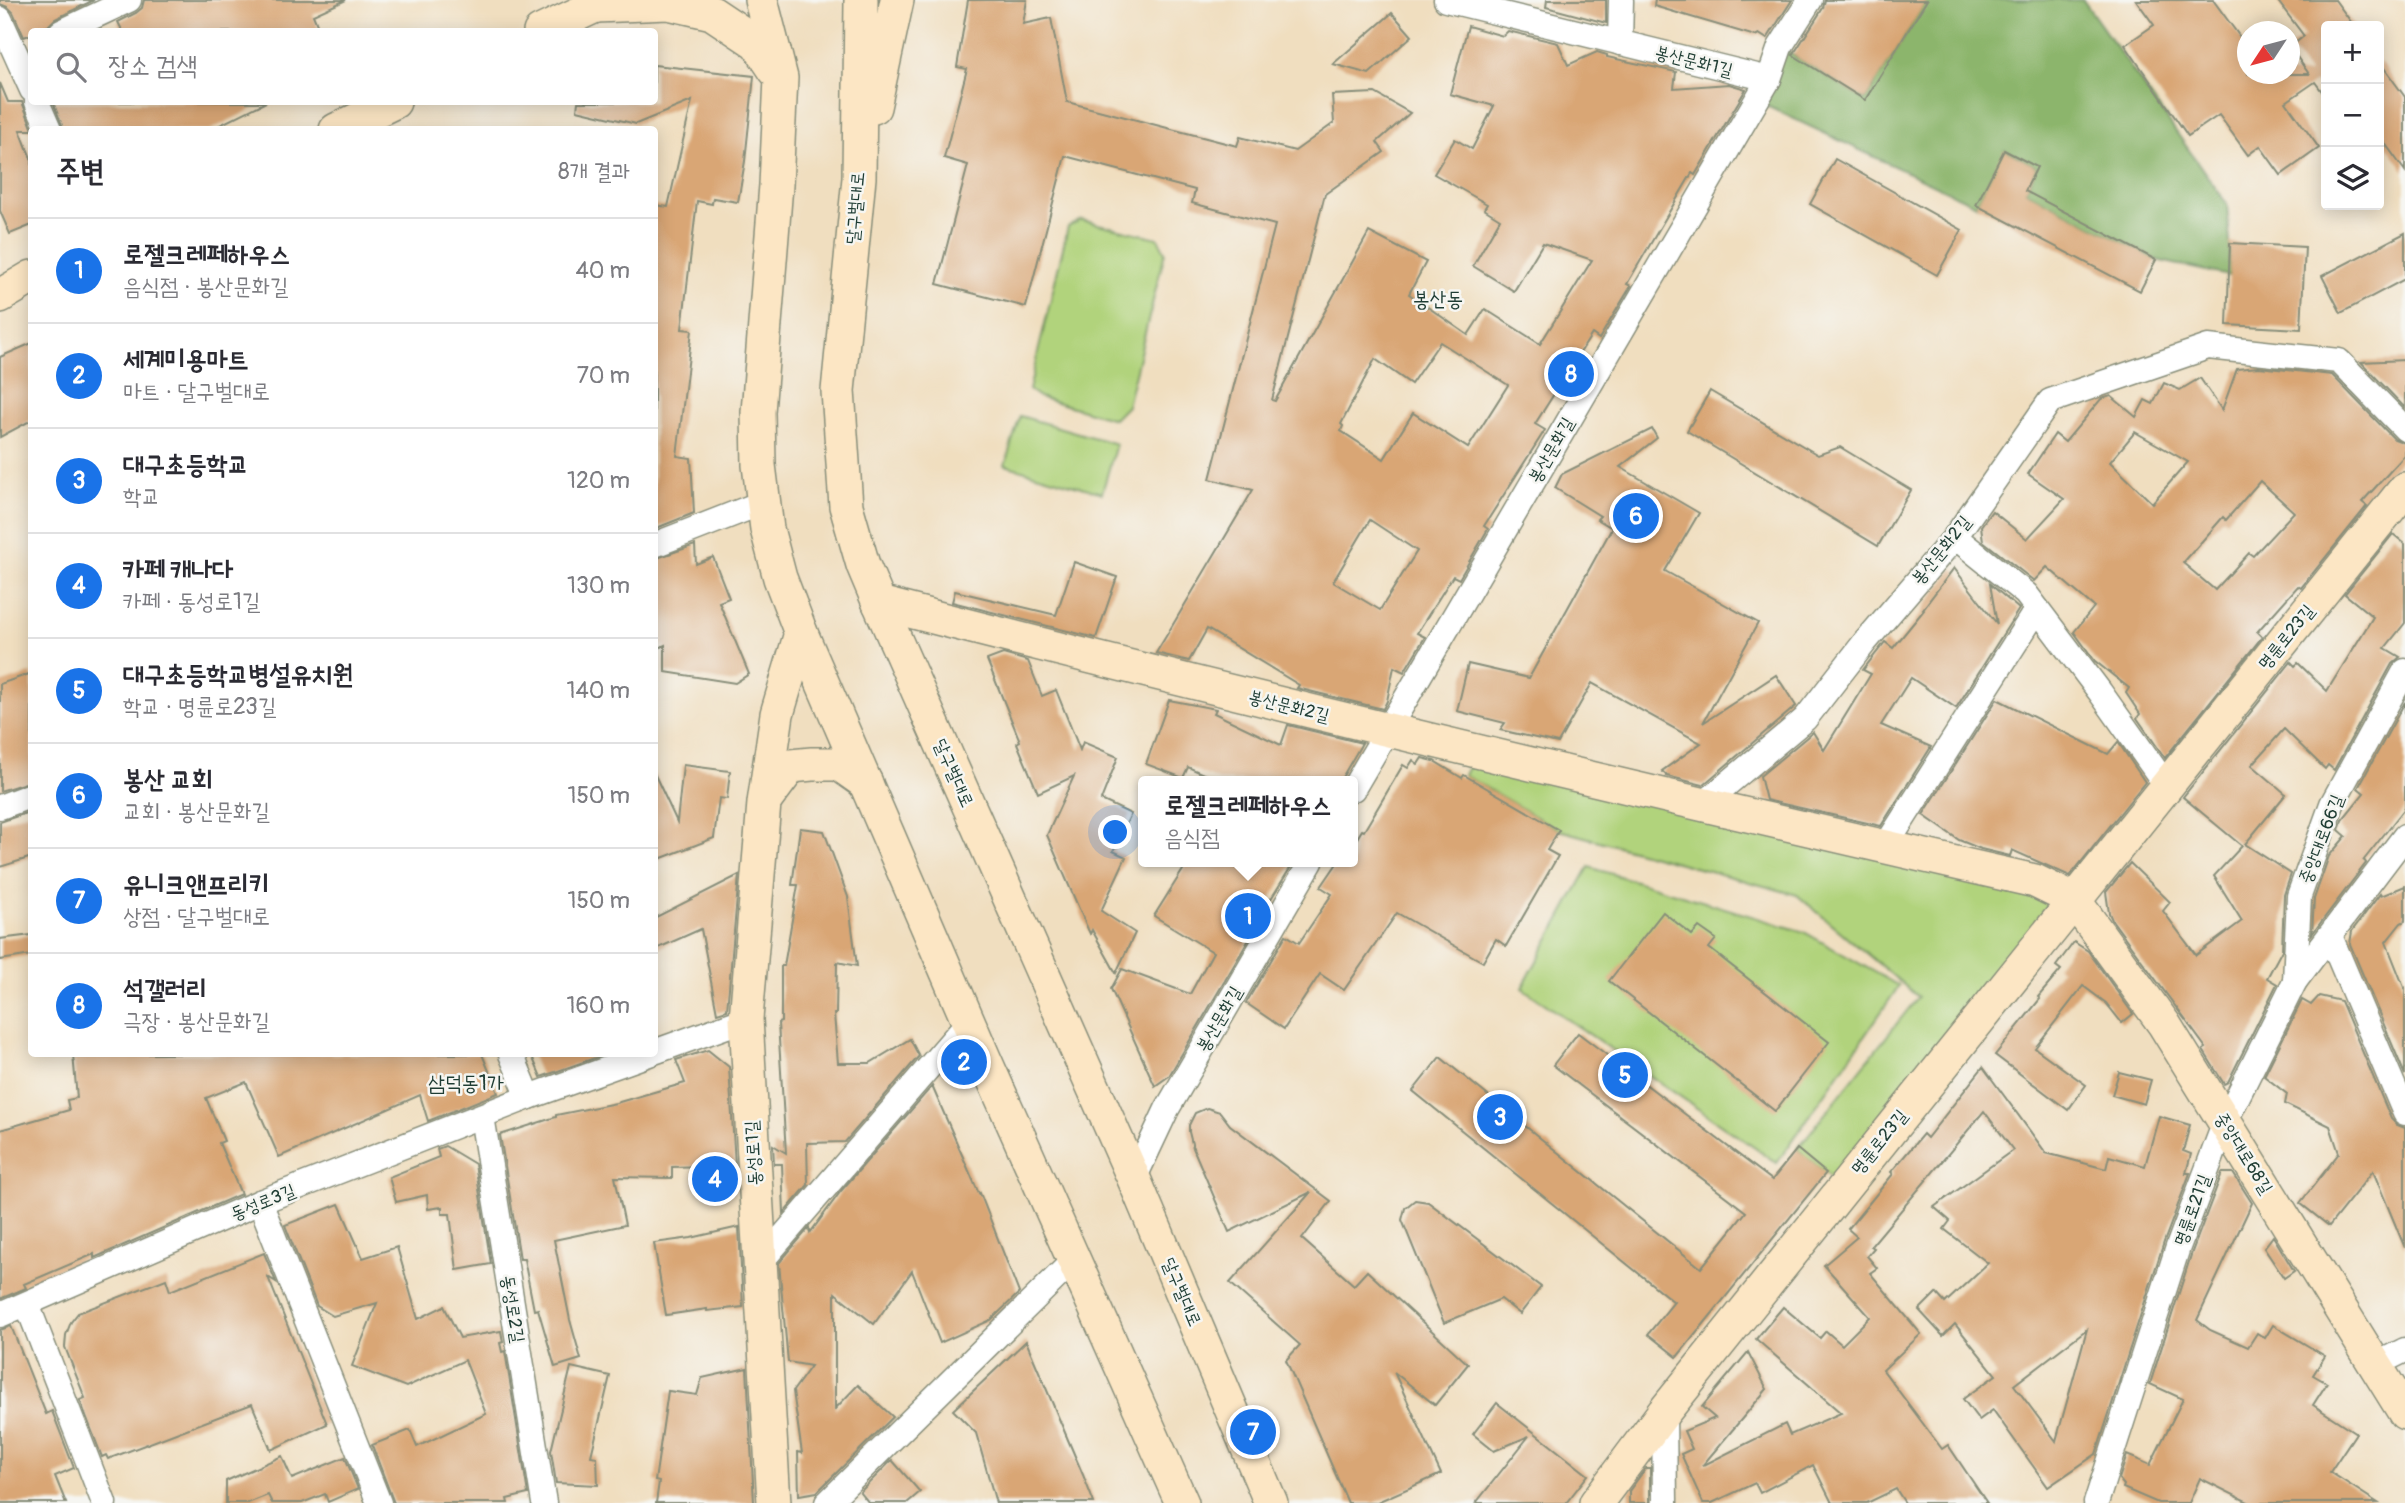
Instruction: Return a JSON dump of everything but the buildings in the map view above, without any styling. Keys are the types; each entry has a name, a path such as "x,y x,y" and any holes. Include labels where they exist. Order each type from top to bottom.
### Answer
{"street":[{"path":"70,28 129,0"},
{"path":"761,0 781,78 776,185 758,411 759,464 767,529 780,578 801,633 968,1021 1182,1503"},
{"name":"달구벌대로","path":"861,0 859,178 838,391 846,506 863,565 878,603 1134,1179 1271,1503"},
{"path":"859,178 897,0"},
{"path":"1620,0 1620,43"},
{"name":"봉산문화길","path":"1358,781 1769,79 1780,47 1810,0"},
{"name":"봉산문화1길","path":"1451,1 1769,79"},
{"path":"549,28 602,3 668,3 712,13 757,43 781,78"},
{"path":"0,19 28,80"},
{"path":"38,105 47,126"},
{"path":"344,126 388,105"},
{"path":"0,296 28,279"},
{"name":"봉산문화2길","path":"1701,806 1805,719 1865,642 1955,537 2050,401 2208,347 2339,361 2405,429"},
{"name":"명륜로23길","path":"1596,1503 1664,1412 2405,489"},
{"path":"658,543 764,502"},
{"path":"1955,537 2026,594 2101,692 2166,785"},
{"name":"봉산문화2길","path":"878,603 1701,806 2035,881 2074,900"},
{"path":"1885,847 2037,609"},
{"name":"동성로1길","path":"774,1503 746,1019 764,803 777,714 801,633"},
{"name":"중앙대로66길","path":"2295,981 2299,897 2322,831 2332,804 2405,671"},
{"path":"764,803 792,766 839,764 866,783"},
{"path":"0,807 28,796"},
{"name":"명륜로21길","path":"2096,1503 2178,1247 2225,1122 2295,981 2405,836"},
{"name":"봉산문화길","path":"1134,1179 1167,1109 1308,867"},
{"name":"중앙대로68길","path":"2074,900 2164,1024 2405,1413"},
{"path":"2330,936 2405,1113"},
{"path":"658,1051 746,1019"},
{"path":"760,1263 968,1021"},
{"path":"512,1057 529,1097"},
{"name":"동성로3길","path":"0,1315 260,1202 529,1097 641,1057"},
{"name":"동성로2길","path":"482,1116 544,1503"},
{"path":"260,1202 379,1503"},
{"path":"827,1503 1074,1260"},
{"path":"27,1304 104,1503"},
{"path":"2375,1365 2405,1350"},
{"path":"1664,1412 1665,1503"}],"green space":[{"path":"1927,0 2083,0 2227,204 2229,276 2156,260 2025,191 2037,167 2005,150 1976,205 1756,101 1780,47 1865,100"},
{"path":"1081,220 1158,238 1165,252 1127,406 1114,419 1039,397 1029,390 1068,227"},
{"path":"1020,416 1116,444 1102,493 1005,465"},
{"path":"1474,754 2074,900 1843,1188 1797,1149 1918,997 1797,895 1559,830 1464,775"},
{"path":"1589,867 1804,932 1899,986 1777,1163 1522,988"}],"place":[{"name":"석갤러리","path":"1571,374"},
{"name":"봉산 교회","path":"1636,516"},
{"name":"로젤크레페하우스","path":"1248,916"},
{"name":"세계미용마트","path":"964,1062"},
{"name":"대구초등학교병설유치원","path":"1625,1075"},
{"name":"대구초등학교","path":"1500,1117"},
{"name":"카페 캐나다","path":"715,1179"},
{"name":"유니크앤프리키","path":"1253,1432"}],"district":[{"name":"봉산동","path":"1438,299"},
{"name":"삼덕동1가","path":"466,1083"}]}
